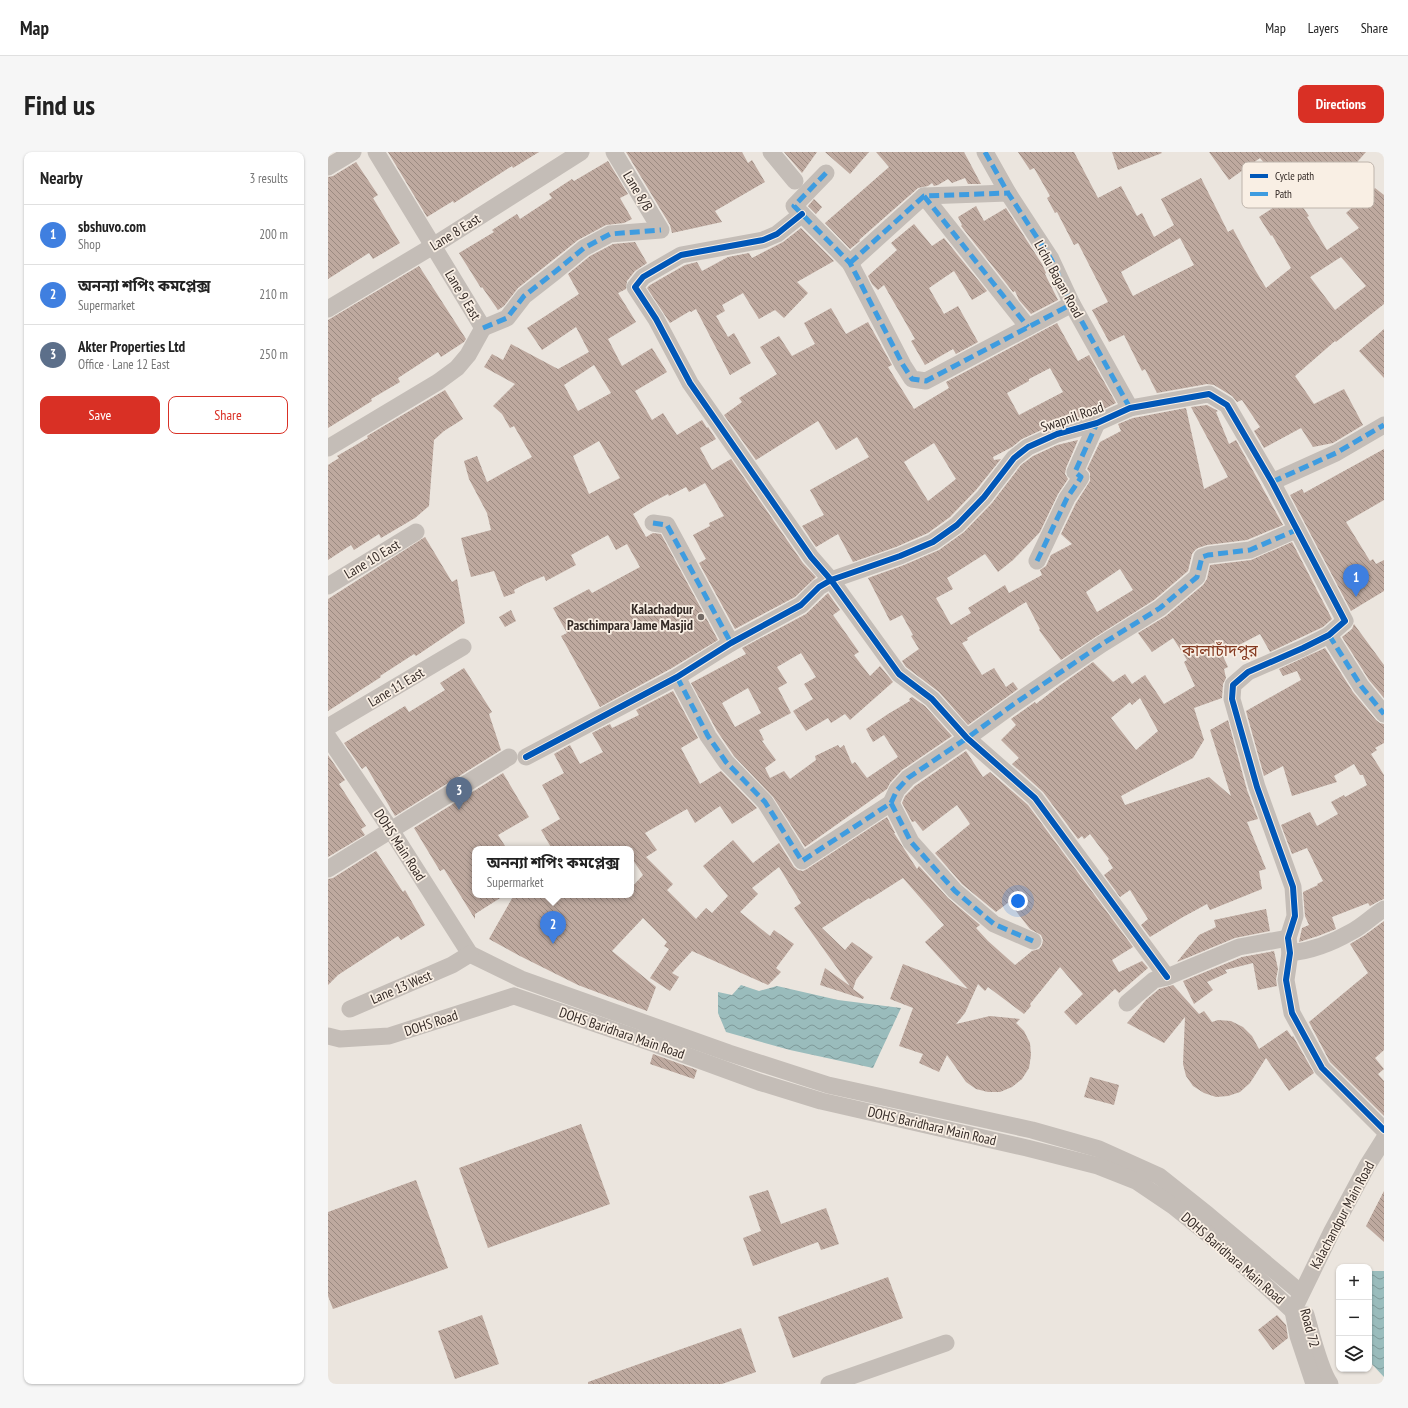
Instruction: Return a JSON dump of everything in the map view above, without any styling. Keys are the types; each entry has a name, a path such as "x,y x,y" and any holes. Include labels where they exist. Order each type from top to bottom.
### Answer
{"street":[{"path":"328,167 353,152"},
{"name":"Lane 9 East","path":"328,448 438,382 457,368 468,355 483,328 376,152"},
{"name":"Lane 8 East","path":"328,309 433,246 581,152"},
{"name":"Lane 8/B","path":"483,328 507,318 524,296 584,248 610,234 661,230 614,152"},
{"path":"771,152 795,182"},
{"name":"Lichu Bagan Road","path":"985,152 1008,193 1051,259 1072,304 1130,408"},
{"path":"826,173 794,206 850,263 912,379 926,381 1072,304"},
{"path":"850,263 924,196 1008,193"},
{"path":"924,196 1028,327"},
{"path":"802,214 777,234 763,240 681,255 642,277 635,288 656,319 690,383 811,557 831,580 899,674 932,699 968,738 1035,798 1167,977"},
{"name":"Swapnil Road","path":"526,757 677,677 731,643 801,605 820,587 831,580 900,556 933,542 957,524 984,497 1014,458 1028,447 1057,434 1097,423 1130,408 1209,394 1227,405 1272,482 1345,621 1329,635"},
{"path":"1037,561 1066,498 1080,479 1081,476 1075,472 1097,423"},
{"path":"1272,482 1336,453 1384,425"},
{"path":"653,523 667,525 731,643"},
{"path":"677,677 708,736 726,762 765,802 802,861 891,803 897,790 908,778 968,738 1033,691 1160,608 1196,577 1202,557 1250,550 1296,530"},
{"name":"Lane 10 East","path":"328,586 416,532"},
{"path":"1384,714 1361,686 1329,635 1248,672 1234,685 1232,699 1257,787 1293,887 1296,916 1289,946 1286,980 1292,1013 1322,1068 1384,1130"},
{"name":"Lane 11 East","path":"328,727 463,646"},
{"name":"DOHS Main Road","path":"328,737 470,954"},
{"path":"328,869 509,757"},
{"path":"891,803 911,842 955,890 994,924 1033,941"},
{"path":"1127,1003 1154,980 1167,977 1239,947 1289,946 1303,952 1319,947 1351,932 1384,909"},
{"name":"Lane 13 West","path":"350,1009 452,965 470,954"},
{"name":"DOHS Baridhara Main Road","path":"470,954 521,979 729,1053 828,1085 1032,1130 1099,1149 1159,1176 1301,1293"},
{"path":"514,996 521,979"},
{"name":"DOHS Baridhara Main Road","path":"514,996 660,1045 759,1082 822,1101 1027,1148 1098,1166 1136,1181 1173,1206 1224,1247 1309,1326"},
{"name":"DOHS Road","path":"328,1036 340,1039 389,1036 514,996"},
{"name":"Kalachandpur Main Road","path":"1301,1293 1367,1166 1384,1139"},
{"name":"Road 72","path":"1301,1293 1293,1311 1298,1336 1314,1384"},
{"name":"Road 72","path":"1301,1293 1318,1356 1330,1384"},
{"path":"829,1384 946,1343"}],"water":[{"path":"741,985 759,991 777,986 838,1000 901,1008 873,1068 790,1050 726,1032 718,1013 718,992 732,995"},
{"path":"1372,1271 1384,1271 1384,1377 1372,1364"}],"building":[{"path":"388,152 539,152 513,168 512,166 454,203 453,201 427,217"},
{"path":"626,152 742,152 748,163 752,160 765,182 715,211 722,222 672,233 670,225"},
{"path":"784,152 817,152 802,173"},
{"path":"825,152 869,152 850,174"},
{"path":"876,152 964,152 981,184 968,184 965,178 952,183 948,179 938,185 934,186 932,183 928,186 918,188 850,249 825,223 889,167"},
{"path":"1018,152 1074,152 1098,198 1121,186 1137,216 1142,213 1154,237 1174,225 1161,199 1201,178 1228,232 1233,229 1266,288 1291,268 1272,235 1271,236 1259,217 1273,208 1303,208 1309,216 1307,217 1327,250 1359,228 1346,213 1352,208 1374,208 1375,188 1384,195 1384,304 1336,342 1335,341 1295,376 1314,404 1344,389 1363,425 1333,443 1313,447 1301,428 1264,448 1254,431 1260,427 1242,400 1237,402 1232,396 1214,385 1207,384 1157,393 1145,369 1142,371 1124,335 1109,342 1092,310 1108,302 1078,243 1074,245 1057,212 1055,213 1047,198 1050,196 1034,168 1030,170","holes":["1180,238 1194,265 1133,296 1121,272","1341,257 1366,286 1335,310 1310,277"]},
{"path":"1112,152 1161,152 1162,153 1118,170"},
{"path":"1209,152 1366,152 1357,162 1264,162 1260,158 1254,162 1242,162 1242,171 1229,180"},
{"path":"608,161 628,194 620,198 632,219 624,223 606,225 578,240 518,288 504,306 498,310 482,287 481,288 459,253 494,232 492,230 517,214 520,219 552,198 549,194 572,179 574,181"},
{"path":"356,162 378,195 373,198 400,243 373,259 369,253 328,279 328,177 333,176"},
{"path":"814,199 822,207 816,214 808,206"},
{"path":"976,206 984,221 1006,208 1042,264 1046,273 1045,274 1058,300 1031,314 1019,300 1015,291 1013,292 961,226 962,225 958,217"},
{"path":"914,224 932,246 944,238 987,291 972,300 954,271 929,288 944,314 958,306 978,342 956,354 953,349 925,365 911,341 915,339 884,285 878,290 872,284 868,276 897,250 891,243"},
{"path":"801,228 834,261 797,282 808,293 784,318 775,310 759,319 743,293 722,305 725,311 716,316 728,337 734,333 751,363 730,375 696,309 670,323 647,288 685,265 697,262 702,271 728,257 749,253 752,258 783,242"},
{"path":"635,242 647,263 635,271 627,281 626,289 618,293 636,322 608,339 622,366 652,348 667,372 635,391 652,420 663,413 677,435 702,420 716,439 700,448 712,470 731,459 803,563 816,577 795,597 735,629 699,563 706,559 693,535 710,526 709,523 724,516 705,483 689,492 686,487 647,505 633,514 646,537 653,533 661,534 718,640 672,668 600,707 561,636 567,633 553,608 589,589 592,593 640,567 627,544 616,550 608,535 571,555 576,565 546,581 544,576 525,584 514,590 515,593 504,597 494,571 471,577 461,538 491,530 487,513 469,479 464,461 477,456 487,482 532,457 514,426 510,428 502,414 493,406 515,384 484,367 492,354 503,360 511,344 558,369 589,352 576,327 542,350 527,328 579,294 568,274 590,256 613,244","holes":["594,365 611,393 578,411 564,385","599,441 620,478 589,494 573,456"]},
{"path":"419,266 466,339 464,342 441,357 438,352 398,378 400,382 371,399 372,401 328,428 328,320"},
{"path":"831,308 846,334 868,322 892,365 888,367 914,409 949,388 946,382 1057,323 1078,361 1089,355 1116,403 1094,414 1078,418 1076,414 1022,439 1012,447 993,457 994,460 1001,459 976,490 950,517 928,533 896,547 853,562 838,534 816,547 802,526 824,515 810,490 869,457 857,437 836,450 818,421 756,460 724,415 742,402 739,398 777,374 760,347 779,336 792,356 815,344 804,323","holes":["1050,368 1063,392 1019,415 1007,393","934,443 956,479 928,501 904,462"]},
{"path":"1384,329 1384,378 1359,351"},
{"path":"445,390 463,419 444,431 434,440 429,506 415,518 381,538 379,534 354,550 351,545 328,560 328,465 339,458 337,456 368,438 367,436"},
{"path":"1207,405 1218,411 1216,412 1229,444 1236,440 1283,525 1247,540 1207,545 1198,548 1192,554 1188,571 1154,600 1061,660 1039,630 1040,629 1026,602 967,638 968,640 962,643 982,675 994,668 1006,687 1013,682 1018,689 968,725 939,692 906,667 902,661 919,649 911,636 913,635 902,615 890,621 868,578 939,550 964,532 992,503 1021,465 1033,456 1057,445 1078,440 1066,468 1065,474 1068,479 1058,494 1040,532 1013,560 998,572 985,554 947,578 953,589 936,598 951,625 971,613 968,608 1005,585 1009,593 1042,575 1040,570 1046,566 1051,555 1072,544 1061,534 1076,503 1090,481 1090,473 1087,469 1100,442 1121,431 1118,424 1133,418 1186,408 1204,489 1228,477 1191,407","holes":["1120,569 1133,590 1097,612 1086,592"]},
{"path":"1384,449 1384,500 1346,522 1370,561 1373,559 1376,564 1384,560 1384,591 1351,611 1290,495 1302,489 1304,493"},
{"path":"425,537 452,582 457,579 465,623 416,656 414,654 328,711 328,599"},
{"path":"1292,542 1332,619 1323,627 1270,652 1260,634 1222,654 1228,667 1224,669 1226,678 1223,684 1222,698 1194,708 1204,740 1193,758 1121,796 1125,805 1209,777 1231,796 1210,730 1228,720 1247,790 1258,819 1247,822 1266,869 1259,871 1262,889 1210,910 1207,904 1150,937 1141,925 1148,919 1130,890 1120,897 1104,875 1113,868 1108,860 1109,859 1090,834 1084,839 1082,836 1078,839 1043,792 1012,764 1019,758 1001,740 1016,725 1011,719 1035,702 1036,704 1093,662 1113,682 1125,674 1132,684 1145,675 1164,704 1195,686 1184,662 1187,660 1173,638 1152,652 1138,633 1166,616 1203,585 1207,579 1210,565 1251,560","holes":["1140,698 1158,731 1136,750 1111,718 1130,702 1132,705"]},
{"path":"828,593 840,610 833,615 859,652 854,655 870,676 880,666 893,682 850,720 845,714 831,723 828,718 806,731 793,711 813,699 804,684 816,677 801,653 777,667 787,683 778,688 791,713 759,730 764,740 762,741 776,760 765,768 770,778 784,771 790,779 816,760 815,756 838,745 840,748 844,745 852,764 855,762 867,778 898,757 884,735 873,742 866,729 910,701 909,699 912,697 925,706 952,736 902,770 890,783 887,789 805,847 773,797 734,756 717,731 691,683 746,654 742,648 806,614","holes":["748,688 761,713 735,727 722,703"]},
{"path":"511,610 516,621 505,627 499,617"},
{"path":"1354,624 1384,665 1384,698 1369,680 1342,637 1352,629"},
{"path":"1325,648 1353,692 1376,720 1384,724 1384,743 1375,748 1377,750 1371,754 1384,775 1384,899 1370,906 1368,903 1332,917 1336,929 1299,942 1302,928 1309,925 1305,916 1303,892 1323,881 1307,848 1292,854 1281,825 1310,812 1317,826 1338,814 1331,802 1344,795 1345,797 1367,785 1363,775 1360,775 1354,764 1334,776 1337,782 1292,796 1283,766 1264,776 1246,711 1301,680 1297,671 1283,676 1279,669"},
{"path":"464,668 492,712 489,714 501,750 395,816 366,766 362,769 344,743 405,706 409,712 445,690 440,683"},
{"path":"673,691 698,738 681,748 700,784 721,771 757,808 732,824 720,806 695,823 687,809 645,833 657,850 646,857 673,884 667,890 696,919 706,908 712,913 728,896 703,866 733,840 753,863 779,843 794,867 803,871 887,817 894,833 917,869 919,866 948,898 980,925 976,928 1015,965 1032,951 1039,949 1043,940 1041,935 1030,929 1009,902 996,912 962,884 935,853 970,824 957,805 923,831 915,821 912,822 902,803 905,796 915,786 966,751 983,777 990,772 1028,805 1133,947 1112,960 1119,972 1142,961 1148,968 1119,993 1115,989 1076,1025 1064,1012 1083,994 1060,967 1030,1004 1031,1006 1024,1014 988,987 985,991 978,984 965,1013 956,1024 990,1016 1020,1019 1016,1023 1024,1031 1030,1043 1031,1055 1029,1068 1022,1079 1012,1087 1000,1092 988,1092 976,1089 966,1082 947,1055 939,1072 919,1063 923,1054 899,1046 913,1008 890,999 903,964 968,989 925,942 944,925 903,878 822,928 845,950 852,942 873,957 856,980 853,989 864,997 863,999 820,985 825,968 850,986 794,908 801,903 779,867 752,888 758,894 740,912 770,936 774,930 794,944 776,968 781,972 768,985 692,951 672,973 679,977 670,991 650,978 669,949 664,946 667,942 643,918 612,951 656,987 647,1011 578,985 489,939 512,898 634,898 634,885 643,875 634,862 634,846 550,846 541,830 560,819 542,785 564,773 554,754 570,745 580,764 603,752 592,733 610,724 612,728 639,715 636,710"},
{"path":"328,755 345,780 339,784 366,826 361,829 365,835 328,857"},
{"path":"503,773 529,817 498,835 505,846 472,846 472,898 500,898 475,914 475,919 444,869 440,871 414,828"},
{"path":"376,851 403,892 405,890 425,925 401,940 398,936 338,975 328,985 328,879 333,878"},
{"path":"1266,909 1270,931 1235,938 1177,962 1199,935 1216,927 1214,920"},
{"path":"1384,921 1384,1050 1375,1058 1384,1069 1378,1074 1384,1081 1384,1116 1330,1062 1309,1022 1368,973 1350,944"},
{"path":"1274,951 1278,969 1276,979 1277,986 1258,990 1253,963 1225,970 1227,973 1207,982 1213,990 1194,1004 1183,981 1242,957"},
{"path":"1173,985 1199,1014 1204,1011 1212,1022 1218,1020 1231,1021 1243,1027 1252,1036 1259,1049 1287,1030 1292,1037 1293,1036 1314,1073 1289,1091 1266,1058 1250,1083 1240,1092 1228,1096 1216,1097 1204,1093 1193,1086 1186,1076 1183,1064 1185,1017 1164,1043 1127,1023 1146,1000 1159,989"},
{"path":"653,1054 697,1070 694,1079 650,1064"},
{"path":"1090,1077 1119,1085 1114,1105 1084,1097"},
{"path":"581,1124 610,1204 488,1248 459,1168"},
{"path":"416,1180 448,1268 333,1309 328,1296 328,1212"},
{"path":"768,1190 781,1224 826,1208 839,1244 821,1250 818,1242 753,1266 743,1238 761,1231 749,1196"},
{"path":"1384,1191 1384,1242 1366,1226"},
{"path":"888,1277 903,1318 793,1358 778,1317"},
{"path":"482,1315 499,1364 455,1379 438,1331"},
{"path":"1277,1315 1286,1325 1288,1338 1273,1350 1258,1330"},
{"path":"741,1328 756,1372 722,1384 588,1384 588,1382"}],"marked path":[{"path":"985,152 1008,193 1051,259 1072,304 1130,408"},
{"path":"826,173 794,206 850,263 903,365 912,379 926,381 1072,304"},
{"path":"850,263 924,196 1008,193"},
{"path":"924,196 1028,327"},
{"path":"483,328 507,318 524,296 584,248 610,234 661,230"},
{"path":"1037,561 1067,498 1081,477 1075,472 1097,423"},
{"path":"1272,482 1336,453 1384,425"},
{"path":"653,523 667,525 731,643"},
{"path":"677,677 708,736 726,762 765,802 802,861 891,803 897,790 908,778 1102,644 1160,608 1197,577 1202,557 1250,550 1296,530"},
{"path":"1329,635 1361,686 1384,714"},
{"path":"891,803 911,842 955,891 994,924 1033,941"}],"cycle path":[{"path":"802,214 777,234 763,240 681,255 643,277 635,287 656,319 690,383 811,557 831,580 899,674 932,699 967,738 1035,798 1167,977"},
{"path":"526,757 677,677 731,643 801,605 819,587 831,580 900,556 933,542 957,525 984,497 1014,458 1028,447 1057,434 1097,423 1130,408 1209,394 1227,405 1272,482 1345,621 1329,635 1248,672 1233,685 1232,699 1257,787 1293,887 1295,916 1288,938 1290,953 1286,980 1292,1013 1322,1068 1384,1130"}],"place":[{"name":"sbshuvo.com","path":"1356,597"},
{"name":"Kalachadpur Paschimpara Jame Masjid","path":"701,617"},
{"name":"Akter Properties Ltd","path":"459,810"},
{"name":"অনন্যা শপিং কমপ্লেক্স","path":"553,944"}],"district":[{"name":"কালাচাঁদপুর","path":"1220,650"}]}
